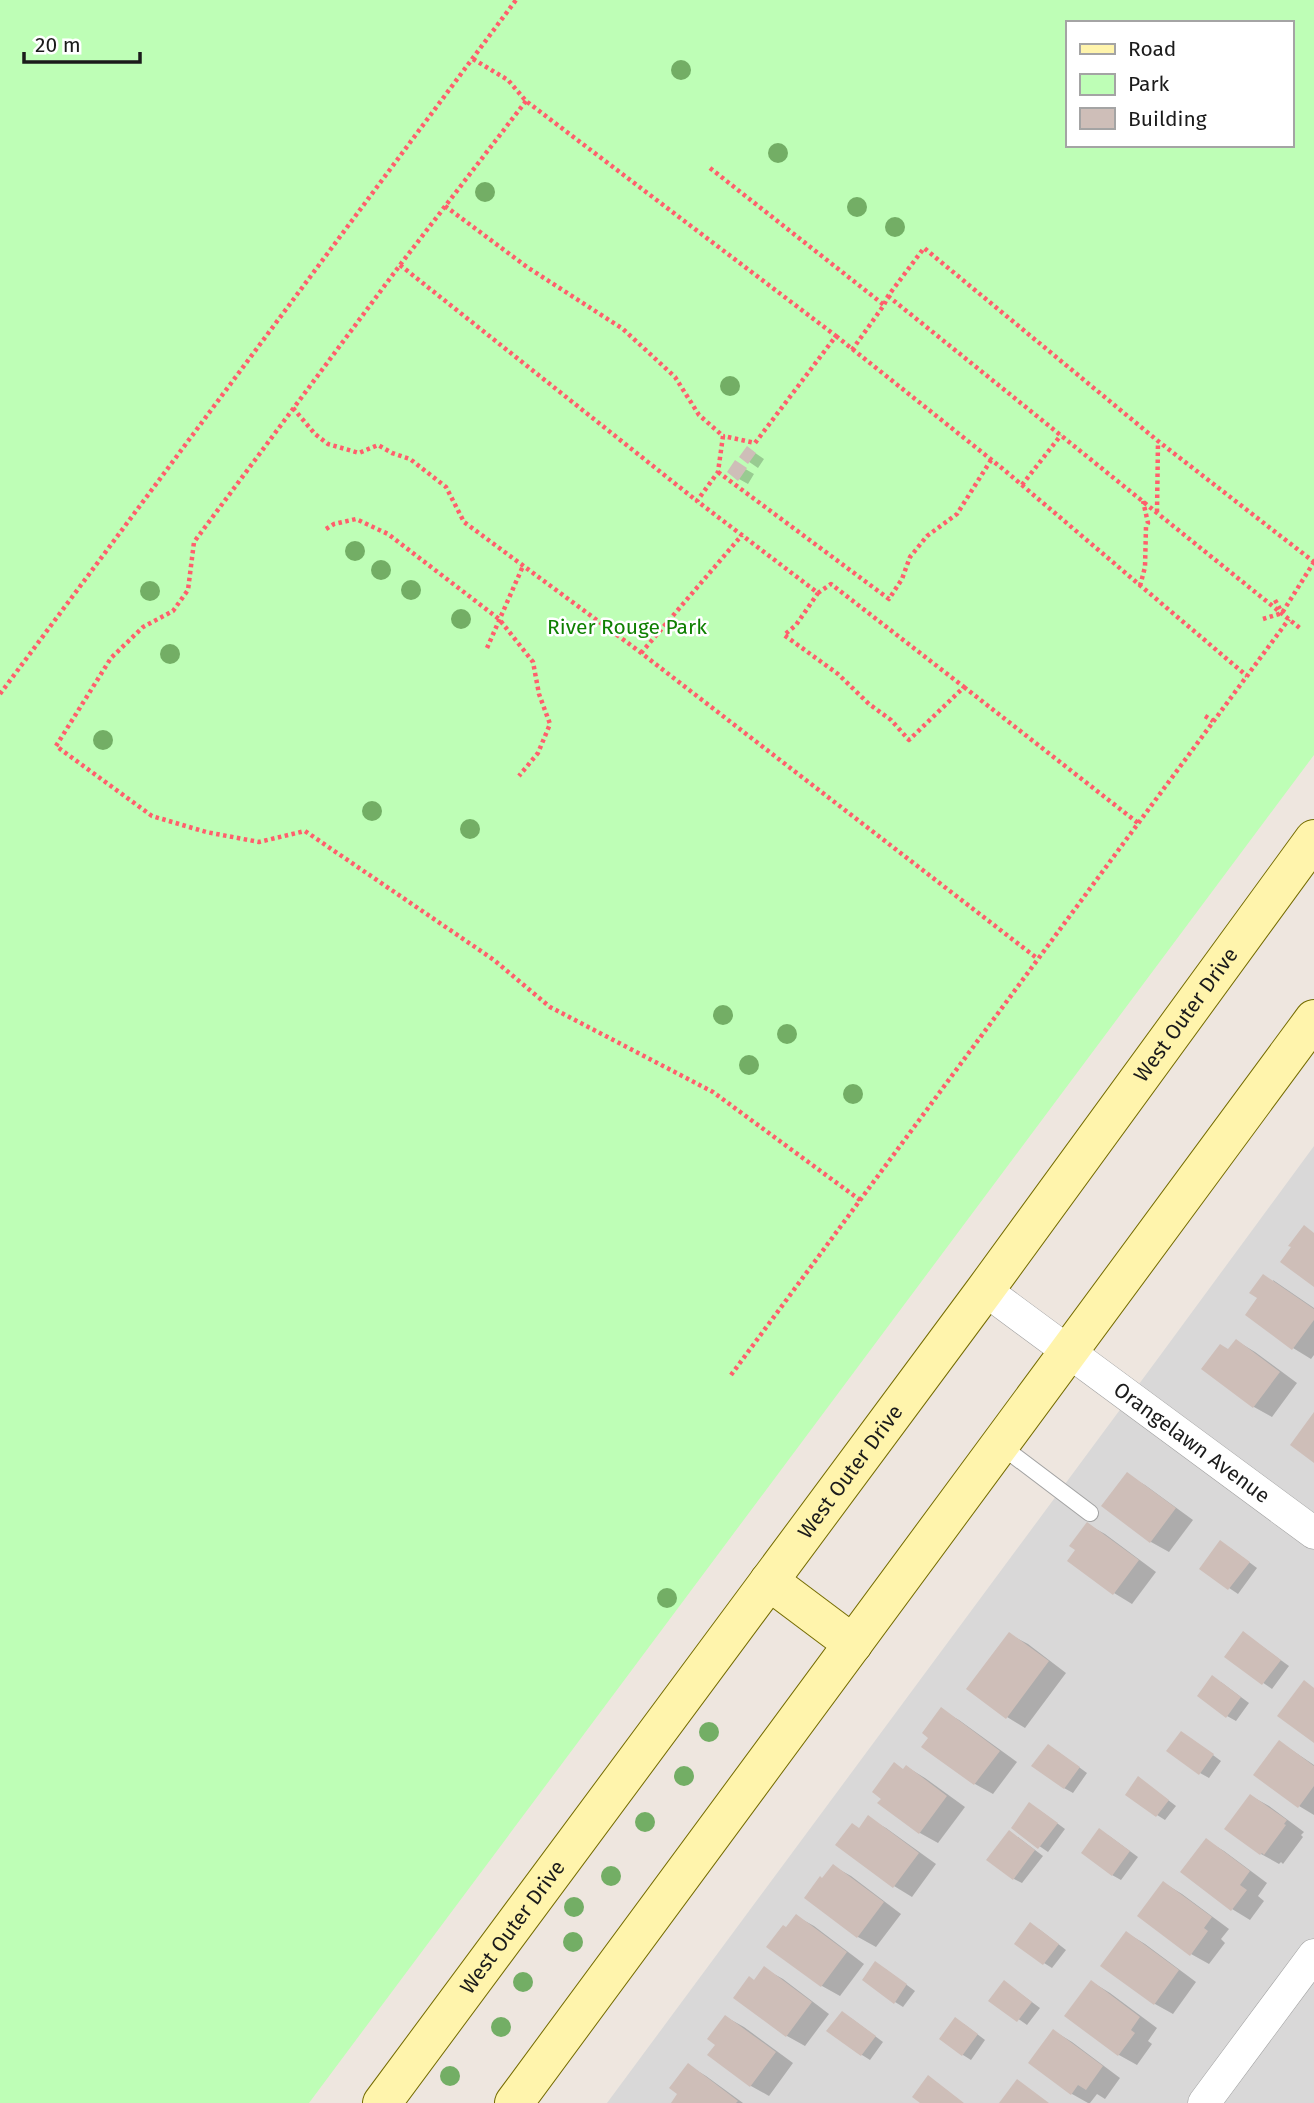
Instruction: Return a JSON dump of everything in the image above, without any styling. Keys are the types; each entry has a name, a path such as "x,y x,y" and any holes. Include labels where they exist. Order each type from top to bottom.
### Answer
{"main road":[{"name":"West Outer Drive","path":"382,2103 985,1290 1314,839"},
{"path":"514,2103 1314,1019"},
{"path":"769,1581 853,1644"}],"street":[{"name":"Orangelawn Avenue","path":"985,1290 1314,1533"},
{"path":"1204,2103 1314,1955"}],"lane":[{"path":"1000,1445 1090,1513"}],"path":[{"path":"0,694 516,0"},
{"path":"472,60 508,80 526,101 836,336 1022,485 1247,676"},
{"path":"526,101 194,542 188,590 173,611 142,627 111,659 55,746 152,816 206,832 260,842 304,831 494,960 550,1007 713,1092 860,1200"},
{"path":"710,168 884,305"},
{"path":"445,206 527,267 623,329 675,377 699,415 723,436 755,443 836,336"},
{"path":"852,350 924,248 1158,441 1314,562 1282,613 1263,619"},
{"path":"400,265 818,593"},
{"path":"888,296 1301,629"},
{"path":"293,408 314,434 328,444 359,453 378,445 410,459 446,487 464,522 641,653 1038,959"},
{"path":"1022,485 1061,435"},
{"path":"697,500 718,472 723,436"},
{"path":"1157,513 1158,441"},
{"path":"718,472 889,598 902,579 910,557 927,536 957,514 991,460"},
{"path":"1140,586 1145,567 1148,523 1143,501"},
{"path":"326,529 334,524 356,519 388,534 499,619 533,662 539,694 550,724 538,753 519,776"},
{"path":"641,653 742,535"},
{"path":"487,648 523,566"},
{"path":"964,687 909,740 891,720 869,704 838,674 784,635 796,625 818,593 831,584 964,687 1138,823"},
{"path":"1275,600 1282,613"},
{"path":"731,1375 1289,619"},
{"path":"1205,716 1213,721"}],"shaded area":[{"path":"1314,1146 1314,2103 607,2103 1159,1357"}],"green space":[{"name":"River Rouge Park","path":"0,0 1314,0 1314,755 309,2103 0,2103"}],"building":[{"path":"747,446 756,453 748,464 739,457"},
{"path":"735,460 747,468 738,481 727,472"},
{"path":"1304,1225 1314,1233 1314,1287 1280,1262"},
{"path":"1263,1274 1314,1309 1314,1320 1292,1350 1245,1315 1257,1298 1249,1293"},
{"path":"1236,1339 1280,1372 1253,1408 1201,1369 1220,1344 1228,1349"},
{"path":"1314,1412 1314,1463 1290,1445"},
{"path":"1127,1472 1176,1508 1150,1543 1101,1506"},
{"path":"1087,1522 1139,1560 1113,1595 1067,1561 1075,1550 1069,1546"},
{"path":"1220,1540 1250,1562 1228,1590 1199,1569"},
{"path":"1243,1631 1281,1660 1262,1685 1224,1657"},
{"path":"1009,1632 1049,1661 1006,1719 966,1689"},
{"path":"1212,1675 1241,1697 1226,1718 1197,1696"},
{"path":"1304,1680 1314,1688 1314,1743 1277,1716"},
{"path":"941,1707 1000,1751 974,1785 921,1747 928,1738 922,1733"},
{"path":"1181,1731 1214,1754 1199,1775 1166,1751"},
{"path":"1279,1740 1314,1766 1314,1786 1298,1808 1253,1775"},
{"path":"1048,1744 1080,1767 1064,1789 1031,1766"},
{"path":"894,1762 903,1769 906,1765 947,1796 919,1834 877,1803 881,1799 872,1792"},
{"path":"1138,1776 1169,1800 1156,1817 1125,1795"},
{"path":"1250,1794 1287,1820 1264,1855 1260,1855 1224,1829"},
{"path":"1029,1802 1058,1823 1038,1849 1011,1828"},
{"path":"868,1815 919,1853 893,1888 835,1845 852,1823 859,1828"},
{"path":"1099,1828 1130,1851 1112,1876 1081,1853"},
{"path":"1009,1830 1035,1850 1013,1880 986,1860"},
{"path":"1206,1838 1250,1871 1240,1885 1247,1890 1231,1911 1180,1872"},
{"path":"833,1864 884,1902 857,1938 804,1898 820,1876 822,1878"},
{"path":"1163,1881 1212,1917 1204,1928 1208,1931 1190,1956 1137,1916"},
{"path":"796,1914 847,1952 821,1987 766,1947 783,1925 786,1927"},
{"path":"1030,1922 1059,1944 1043,1965 1014,1944"},
{"path":"1126,1931 1179,1970 1154,2005 1100,1966"},
{"path":"875,1961 907,1984 894,2004 862,1980"},
{"path":"764,1966 812,2002 786,2037 733,1998 749,1976 754,1980"},
{"path":"1004,1980 1032,2002 1017,2022 988,2001"},
{"path":"1091,1980 1140,2017 1131,2030 1135,2033 1118,2056 1064,2016"},
{"path":"842,2011 876,2036 861,2056 826,2031"},
{"path":"725,2015 776,2052 750,2087 707,2055 715,2045 707,2039"},
{"path":"955,2017 978,2034 962,2056 939,2039"},
{"path":"1053,2029 1103,2066 1086,2090 1078,2085 1071,2095 1028,2063"},
{"path":"688,2063 738,2101 671,2103 677,2094 669,2088"},
{"path":"928,2075 964,2103 920,2103 912,2097"},
{"path":"1017,2079 1049,2103 999,2103"}]}
